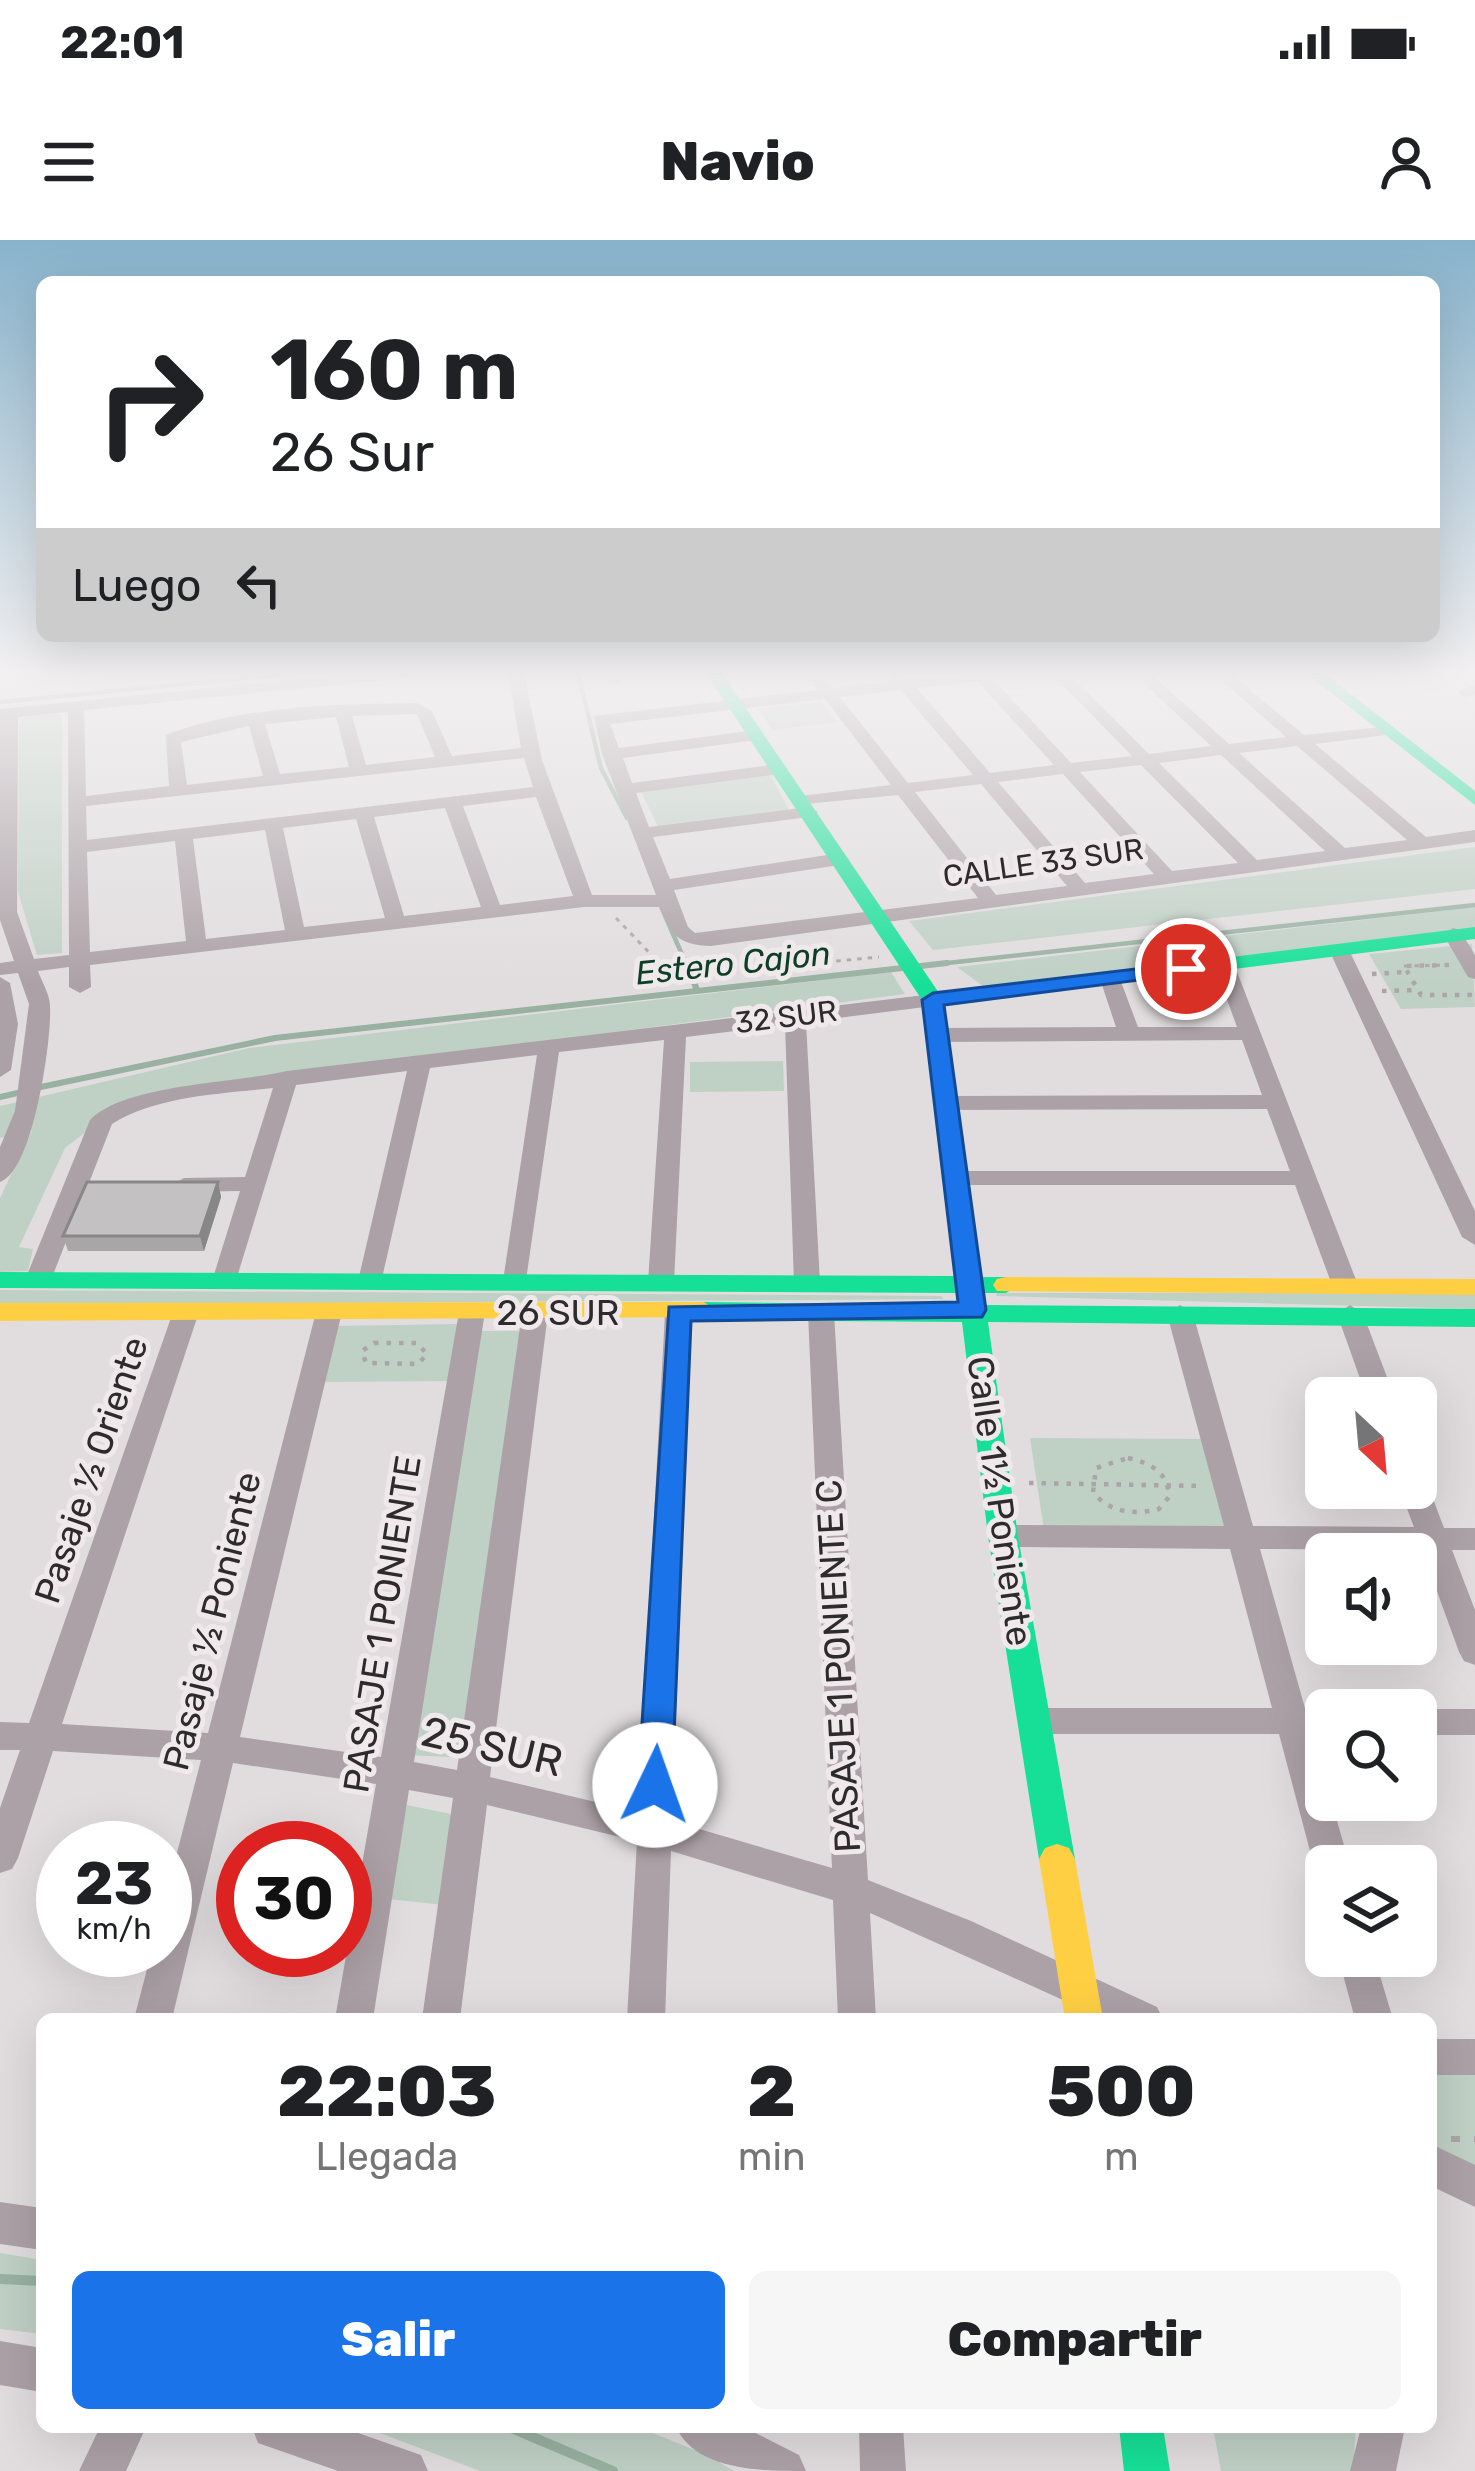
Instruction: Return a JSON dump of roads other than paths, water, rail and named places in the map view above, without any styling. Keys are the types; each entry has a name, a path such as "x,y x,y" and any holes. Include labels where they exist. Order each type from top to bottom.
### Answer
{"street":[{"path":"0,1175 26,1112 40,1004 7,912 6,777"},
{"path":"77,777 80,987"},
{"path":"177,777 179,791"},
{"path":"272,777 273,781"},
{"path":"77,802 306,777"},
{"path":"541,777 592,901"},
{"path":"620,777 644,833 662,896"},
{"path":"625,789 717,777"},
{"path":"785,777 879,915 892,950 929,991"},
{"path":"894,777 990,900"},
{"path":"644,833 994,777"},
{"path":"1075,777 1167,877"},
{"path":"1163,777 1251,866"},
{"path":"1257,777 1340,854"},
{"path":"1345,777 1422,843"},
{"path":"1447,777 1475,799"},
{"path":"986,778 1079,889"},
{"path":"79,847 545,790"},
{"path":"452,802 493,912"},
{"path":"363,812 396,923"},
{"path":"273,824 296,935"},
{"path":"182,834 197,947"},
{"name":"CALLE 33 SUR","path":"662,896 679,930 690,939 711,940 1475,836"},
{"path":"0,969 662,896 840,859"},
{"path":"1464,933 1466,979"},
{"name":"32 SUR","path":"38,1280 88,1185 103,1120 118,1110 184,1093 795,1015 929,991 1110,979 1225,964 1349,972 1464,933"},
{"path":"1225,964 1345,1285"},
{"path":"1349,972 1475,1237"},
{"path":"1110,979 1129,1034"},
{"path":"0,983 7,1024 0,1070"},
{"name":"Calle 1½ Poniente","path":"929,991 1003,1536 1082,2003"},
{"name":"PASAJE 1 PONIENTE C","path":"795,1015 856,2013"},
{"path":"661,1282 675,1030"},
{"path":"938,1035 1250,1033"},
{"path":"516,1281 548,1046"},
{"path":"371,1281 420,1062"},
{"path":"225,1281 287,1078"},
{"path":"946,1103 1276,1102"},
{"path":"955,1178 1304,1178"},
{"path":"166,1185 255,1184"},
{"name":"26 SUR","path":"0,1280 661,1282 814,1298"},
{"name":"26 SUR","path":"0,1312 678,1313 814,1298 1345,1285 1475,1287"},
{"name":"26 SUR","path":"970,1297 1180,1313 1475,1318"},
{"name":"Pasaje ½ Oriente","path":"0,1858 186,1312"},
{"name":"Pasaje ½ Poniente","path":"154,2013 329,1312"},
{"name":"PASAJE 1 PONIENTE","path":"355,2013 472,1312"},
{"path":"442,2013 535,1312"},
{"path":"646,2013 678,1313"},
{"path":"1180,1313 1242,1539 1305,1710"},
{"path":"1350,1314 1373,1377"},
{"path":"1003,1536 1305,1539"},
{"path":"1437,1539 1475,1539"},
{"path":"1437,1550 1475,1652"},
{"path":"1034,1721 1305,1721"},
{"path":"1437,1722 1475,1722"},
{"name":"25 SUR","path":"0,1736 220,1748 472,1786 849,1890 1082,2003 1121,2013"},
{"path":"1362,1977 1372,2013"},
{"path":"1437,2057 1475,2057"},
{"path":"1437,2167 1475,2187"},
{"path":"0,2223 36,2228"},
{"path":"0,2363 36,2369"},
{"path":"102,2471 121,2433"},
{"path":"289,2433 376,2467"},
{"path":"710,2433 783,2471"},
{"path":"881,2433 883,2471"},
{"path":"1142,2433 1148,2471"},
{"path":"1373,2471 1382,2433"}],"waterway":[{"path":"606,777 627,818"},
{"path":"660,904 687,966"},
{"name":"Estero Cajon","path":"928,965 1475,905"},
{"path":"686,963 697,990"},
{"name":"Estero Cajon","path":"928,965 947,963"},
{"name":"Estero Cajon","path":"36,1088 275,1038 928,965"},
{"name":"Estero Cajon","path":"920,966 928,965"},
{"name":"Estero Cajon","path":"0,1097 22,1092"},
{"path":"0,2279 36,2281"},
{"path":"523,2433 613,2471"}]}
